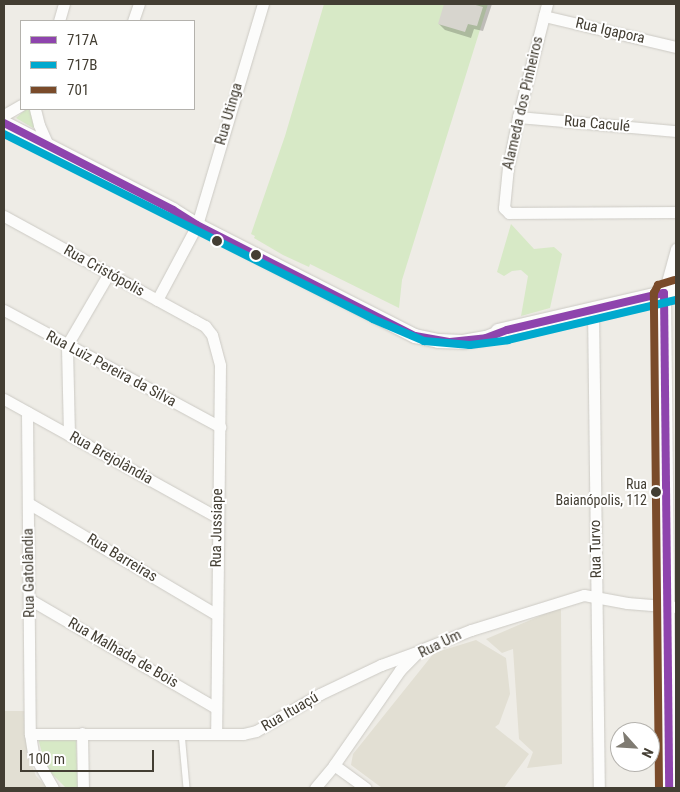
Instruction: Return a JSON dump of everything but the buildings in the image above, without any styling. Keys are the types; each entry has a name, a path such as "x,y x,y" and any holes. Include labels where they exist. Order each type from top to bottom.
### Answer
{"street":[{"path":"58,20 64,4"},
{"path":"133,20 139,4"},
{"name":"Rua Utinga","path":"157,300 198,222 263,4"},
{"name":"Alameda dos Pinheiros","path":"547,4 518,117 503,204 504,208 509,214 676,212"},
{"name":"Rua Igapora","path":"544,16 676,47"},
{"path":"20,106 4,122 173,210 417,328 470,335 507,330 670,291"},
{"path":"35,110 38,125 49,147"},
{"name":"Rua Caculé","path":"518,117 676,131"},
{"name":"Rua Cristópolis","path":"4,216 205,326"},
{"path":"669,788 671,607 670,291 676,249"},
{"path":"69,435 67,345 109,273"},
{"name":"Rua Turvo","path":"593,309 598,788"},
{"name":"Rua Luiz Pereira da Silva","path":"4,310 220,427"},
{"name":"Rua Jussiape","path":"205,326 212,335 220,365 216,733"},
{"name":"Rua Brejolândia","path":"4,399 217,517"},
{"name":"Rua Gatolândia","path":"27,412 30,734 33,753 53,788"},
{"name":"Rua Barreiras","path":"28,502 216,614"},
{"name":"Rua Um","path":"315,788 334,765 395,677 420,650 471,630 571,598 596,596 627,603 671,607"},
{"name":"Rua Malhada de Bois","path":"29,599 216,708"},
{"name":"Rua Ituaçú","path":"30,734 243,734 256,731 320,694 386,663 420,650"},
{"path":"386,663 392,666 395,677"},
{"path":"82,733 83,788"},
{"path":"334,765 366,788"}],"lane":[{"path":"182,733 187,788"}],"shaded area":[{"path":"561,607 562,764 527,768 533,752 519,739 513,649 502,653 486,639"},
{"path":"476,640 506,658 510,694 499,724 495,727 529,754 504,788 382,788 351,765 353,754 434,653"},
{"path":"4,711 27,711 27,752 36,776 48,788 4,788"}],"green space":[{"path":"324,4 488,4 402,280 399,308 310,264 309,267 283,255 254,238 255,236 251,234 285,136"},
{"path":"25,110 32,110 35,126 33,128 16,118"},
{"path":"511,224 534,249 554,247 562,254 550,308 521,316 528,276 521,270 512,271 504,276 497,272"},
{"path":"38,738 76,739 78,788 66,788 46,768"}],"transit line":[{"name":"717A","path":"4,123 173,210 197,225 415,336 450,342 486,338 507,330 664,293 669,788"},
{"name":"717B","path":"4,134 373,319 424,341 470,345 508,340 676,300"},
{"name":"701","path":"659,788 654,293 658,285 674,280"}],"place":[{"name":"Rua Baianópolis, 112","path":"656,492"}]}
